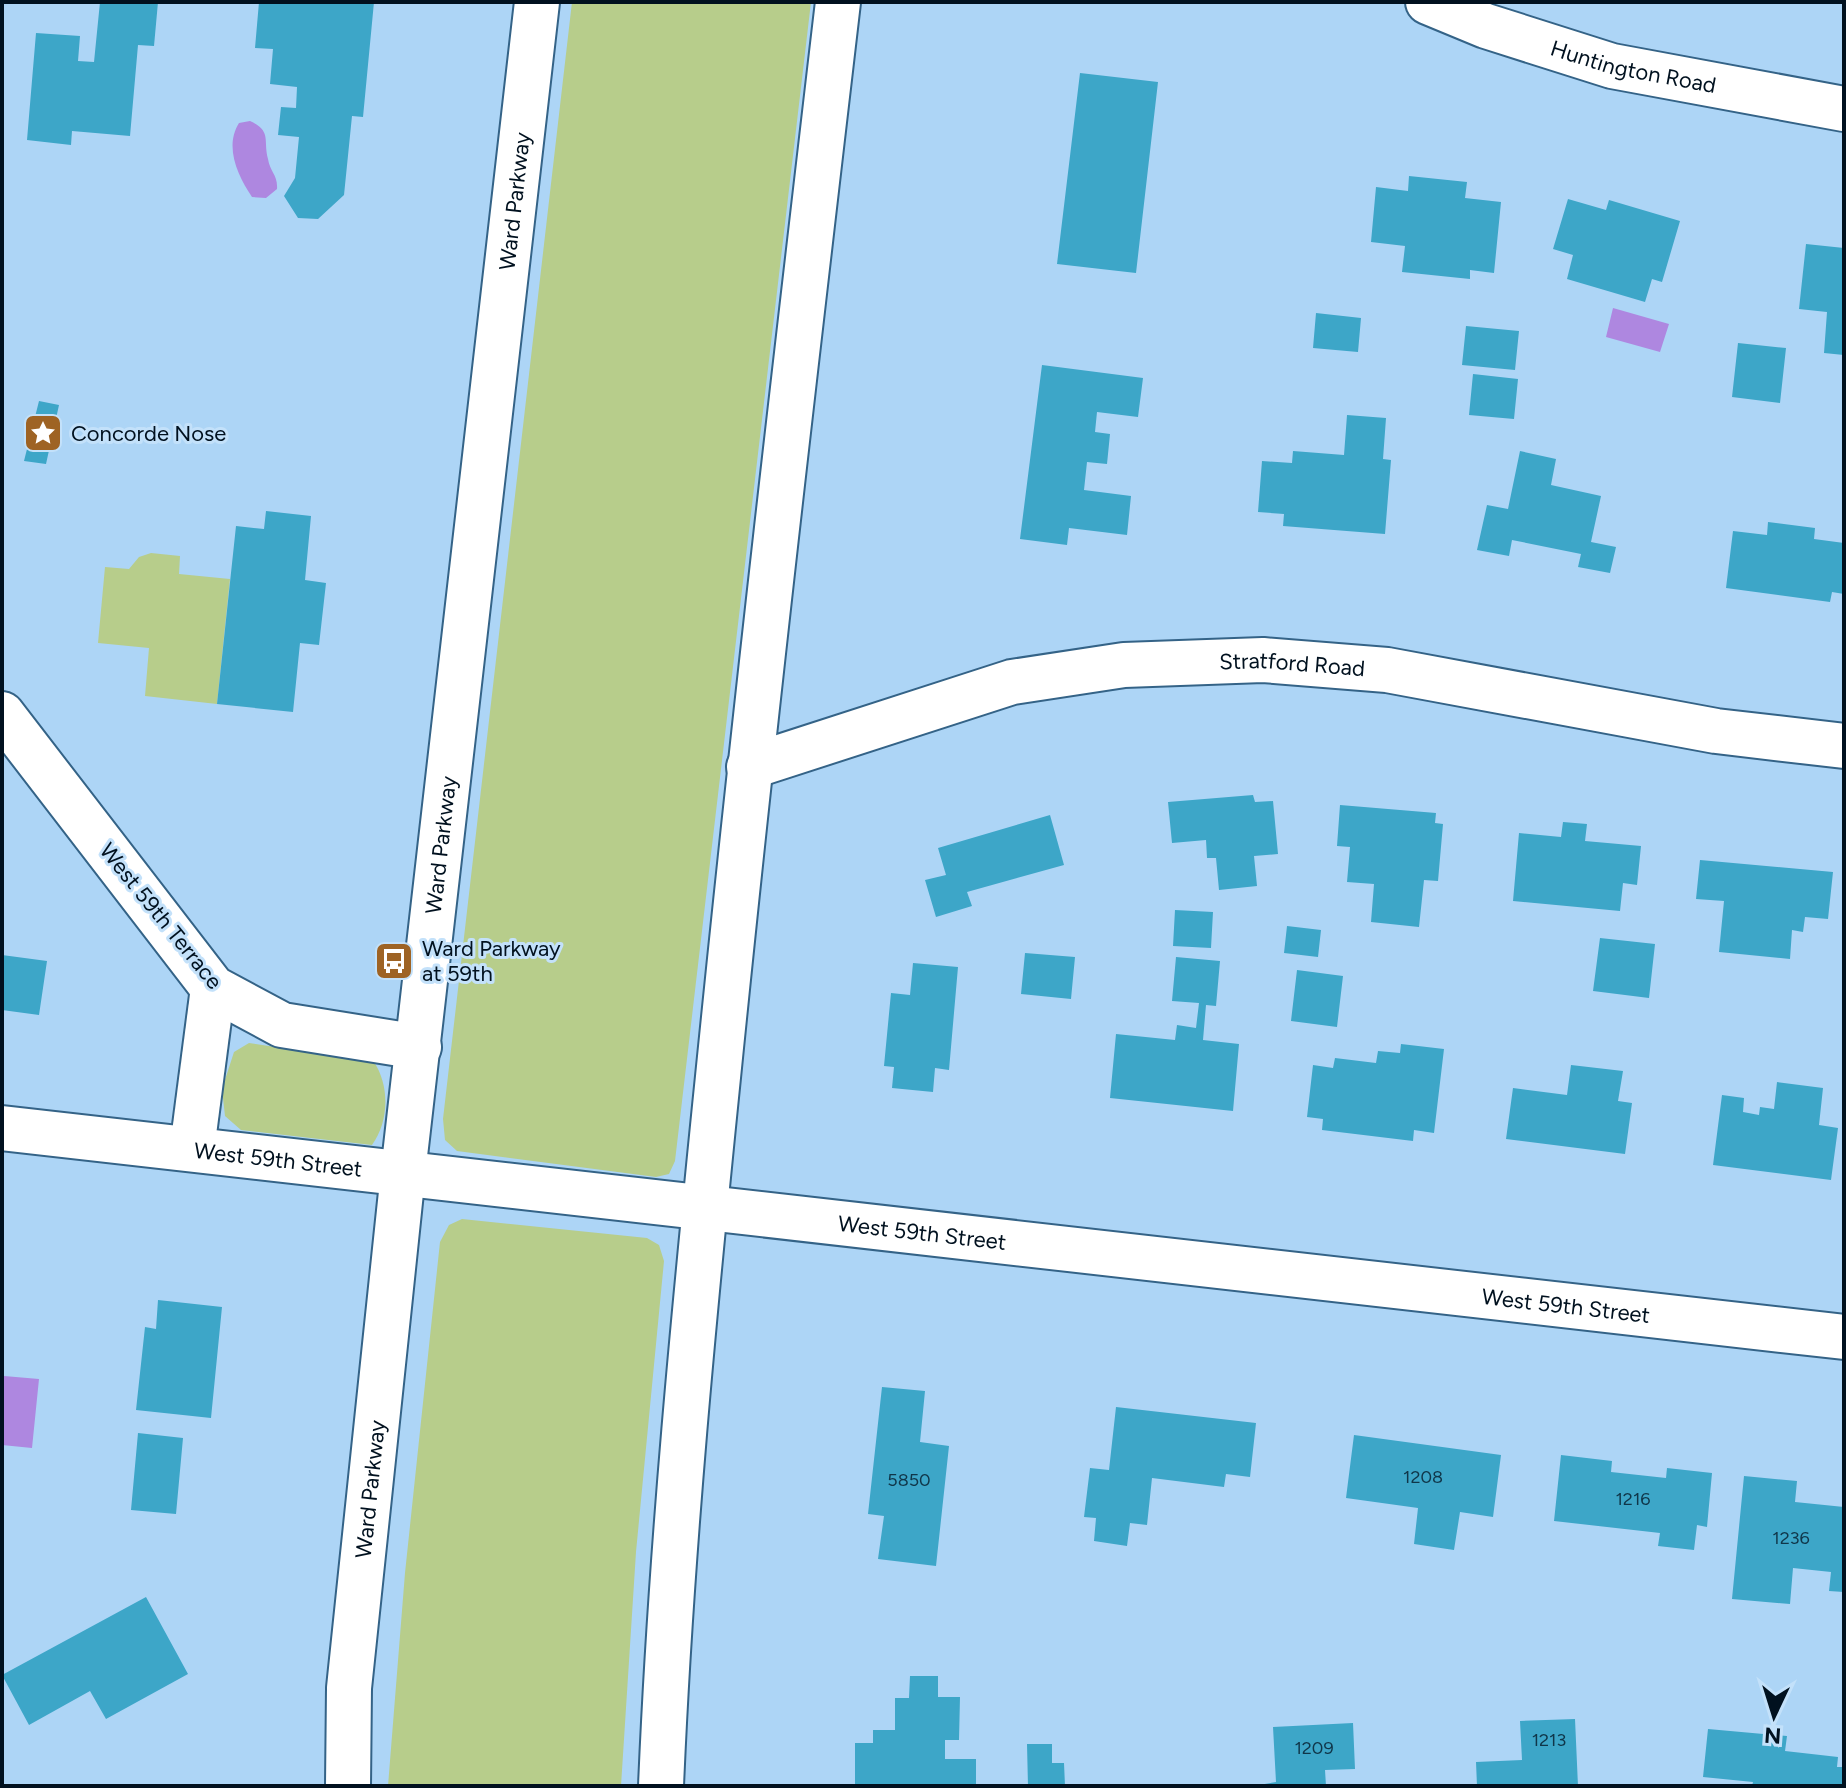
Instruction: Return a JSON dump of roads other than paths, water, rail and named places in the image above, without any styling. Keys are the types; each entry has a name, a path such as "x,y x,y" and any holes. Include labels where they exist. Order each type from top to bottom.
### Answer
{"street":[{"name":"Ward Parkway","path":"348,1786 349,1688 403,1173 537,2"},
{"path":"661,1786 676,1503 705,1207 749,767 838,2"},
{"name":"Huntington Road","path":"1428,2 1486,26 1612,66 1844,109"},
{"name":"Stratford Road","path":"749,767 1012,682 1124,665 1263,660 1387,670 1716,731 1844,746"},
{"name":"West 59th Terrace","path":"2,714 213,988 282,1025 419,1047"},
{"path":"192,1149 213,988"},
{"name":"West 59th Street","path":"2,1128 1844,1337"}],"place":[{"name":"Concorde Nose","path":"43,433"},
{"name":"Ward Parkway at 59th","path":"394,961"}]}
